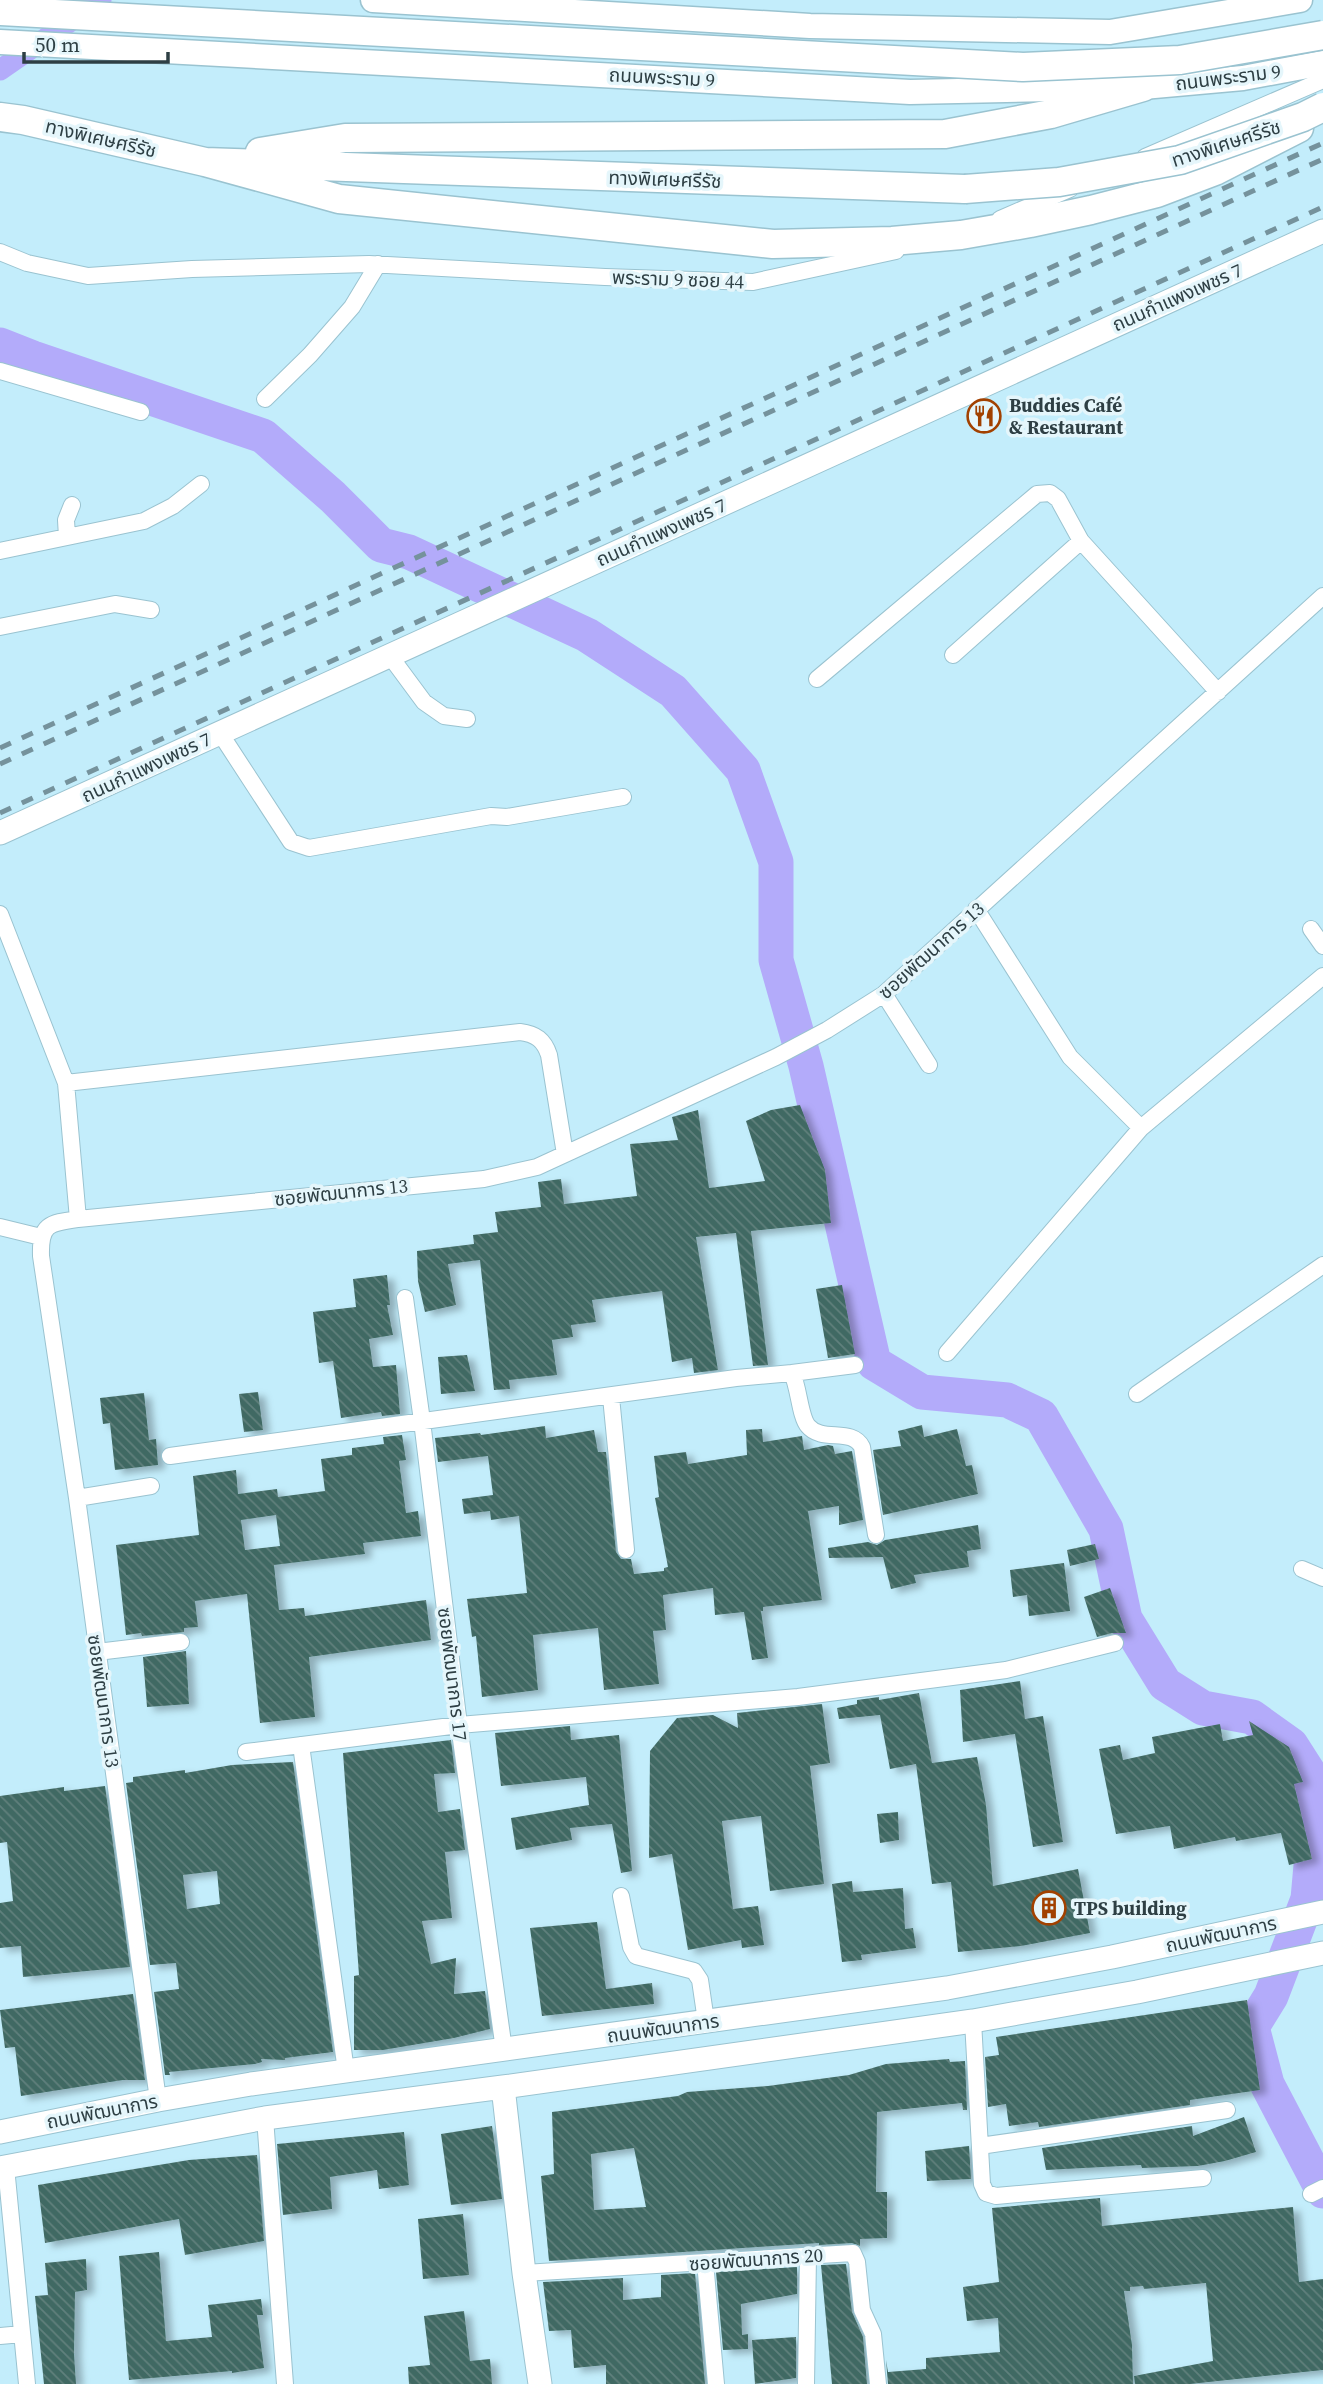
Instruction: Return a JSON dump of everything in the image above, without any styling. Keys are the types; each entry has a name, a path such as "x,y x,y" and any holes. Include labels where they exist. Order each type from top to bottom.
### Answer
{"highway":[{"path":"0,11 1023,67 1180,60 1323,35"},
{"path":"205,162 345,138 945,134 1051,114 1143,86"},
{"name":"ทางพิเศษศรีรัช","path":"11,118 205,162 965,189 1059,182 1180,160 1303,117 1323,107"},
{"path":"205,162 339,199 773,244 892,242 961,236 1091,211 1157,193 1215,171 1323,115"}],"main road":[{"path":"373,0 451,5 488,3 810,26 1110,32 1300,0"},
{"path":"445,66 451,5"},
{"name":"ถนนพระราม 9","path":"0,42 910,92 1143,86 1243,78 1323,63"},
{"name":"ถนนกำแพงเพชร 7","path":"0,834 1323,230"},
{"name":"ถนนพัฒนาการ","path":"0,2132 158,2100 346,2071 947,1988 1317,1914"},
{"name":"ถนนพัฒนาการ","path":"3,2167 265,2118 973,2021 1315,1954"},
{"path":"503,2087 524,2273 540,2384"}],"street":[{"name":"พระราม 9 ซอย 44","path":"0,252 27,263 88,275 379,264 605,277 753,282 961,236 1323,80"},
{"path":"265,399 310,355 352,307 379,264"},
{"path":"0,371 141,412"},
{"path":"0,551 144,521 173,506 201,484"},
{"path":"817,679 1037,494 1050,492 1058,499 1081,541 1218,692"},
{"path":"66,537 66,520 72,505"},
{"path":"953,655 1081,541"},
{"name":"ซอยพัฒนาการ 13","path":"158,2100 77,1498 41,1256 41,1237 46,1227 57,1222 78,1219 484,1179 525,1170 776,1057 884,994 1323,596"},
{"path":"0,627 115,604 151,610"},
{"path":"390,656 424,702 444,716 467,719"},
{"path":"220,733 292,842 309,848 491,816 507,817 623,797"},
{"path":"976,909 1070,1057 1141,1128"},
{"path":"0,914 66,1083 78,1219"},
{"path":"1311,929 1323,946"},
{"path":"947,1353 1141,1128 1323,976"},
{"path":"884,994 929,1065"},
{"path":"66,1083 528,1033 546,1044 565,1154"},
{"path":"0,1227 41,1237"},
{"path":"1138,1394 1323,1265"},
{"name":"ซอยพัฒนาการ 17","path":"405,1298 503,2050"},
{"path":"170,1456 855,1364"},
{"path":"792,1373 809,1428 822,1435 846,1436 859,1442 862,1447 876,1535"},
{"path":"611,1397 626,1550"},
{"path":"77,1498 151,1486"},
{"path":"1302,1569 1323,1578"},
{"path":"97,1652 181,1642"},
{"path":"246,1752 459,1725 798,1697 1006,1670 1115,1643"},
{"path":"301,1745 346,2071"},
{"path":"621,1896 631,1947 636,1956 694,1971 700,1980 706,2021"},
{"path":"973,2021 983,2189 996,2196 1203,2178"},
{"path":"980,2146 1227,2110"},
{"path":"265,2118 285,2384"},
{"path":"3,2167 27,2384"},
{"name":"ซอยพัฒนาการ 20","path":"524,2273 855,2255 862,2310 873,2334 878,2384"},
{"path":"806,2384 808,2256"},
{"path":"705,2262 716,2384"},
{"path":"0,2336 22,2334"}],"building":[{"path":"800,1105 825,1170 831,1223 751,1231 768,1365 753,1366 736,1233 696,1237 718,1370 694,1373 692,1358 672,1362 662,1291 592,1300 596,1322 571,1325 573,1337 552,1340 557,1375 509,1380 510,1389 494,1390 480,1260 448,1264 456,1305 425,1312 418,1281 417,1251 474,1244 473,1235 498,1232 495,1212 541,1207 538,1182 561,1179 564,1204 637,1196 630,1144 678,1140 672,1117 698,1110 709,1188 765,1181 746,1121 771,1110"},
{"path":"387,1275 390,1305 387,1305 393,1335 369,1339 373,1367 396,1365 400,1414 382,1416 381,1412 341,1418 333,1361 319,1363 313,1312 356,1307 353,1279"},
{"path":"842,1285 855,1354 828,1358 816,1289"},
{"path":"467,1355 475,1391 441,1394 438,1357"},
{"path":"258,1392 263,1430 244,1432 239,1394"},
{"path":"144,1393 149,1440 156,1439 158,1465 115,1470 110,1423 103,1424 100,1398"},
{"path":"922,1425 924,1437 957,1429 966,1466 972,1465 978,1494 883,1515 873,1450 901,1446 898,1431"},
{"path":"545,1426 546,1438 594,1430 598,1452 606,1452 616,1552 621,1559 631,1559 634,1574 664,1571 664,1568 668,1567 655,1498 659,1497 654,1456 686,1452 688,1464 747,1455 746,1430 762,1429 763,1442 802,1436 804,1450 828,1445 833,1446 835,1454 852,1451 863,1520 839,1525 839,1506 808,1511 822,1600 763,1607 761,1611 768,1658 752,1660 744,1612 715,1615 713,1588 663,1595 666,1630 653,1631 659,1684 604,1690 598,1628 533,1635 538,1690 482,1697 476,1636 472,1637 467,1599 527,1593 519,1516 491,1520 490,1511 464,1514 462,1499 493,1495 488,1456 438,1462 435,1438"},
{"path":"402,1435 406,1460 399,1461 406,1513 418,1511 421,1536 363,1543 365,1554 274,1565 279,1610 304,1608 305,1616 426,1600 431,1640 309,1657 315,1717 260,1723 247,1594 195,1601 198,1627 184,1628 184,1632 126,1635 116,1545 199,1535 193,1476 236,1470 238,1494 277,1489 278,1497 325,1491 321,1459 352,1455 352,1448 384,1444 383,1437","holes":["276,1515 280,1546 245,1550 241,1520"]},
{"path":"978,1525 981,1549 967,1551 969,1567 914,1575 916,1583 891,1589 883,1557 829,1558 828,1548 868,1542 877,1545 885,1540"},
{"path":"1095,1544 1099,1559 1070,1566 1067,1550"},
{"path":"1064,1563 1070,1611 1029,1616 1027,1595 1013,1597 1010,1570"},
{"path":"1110,1588 1126,1633 1097,1637 1084,1597"},
{"path":"186,1651 189,1704 147,1707 143,1657"},
{"path":"1020,1681 1025,1719 1043,1716 1063,1842 1033,1847 1015,1734 963,1742 960,1690"},
{"path":"919,1693 932,1763 977,1757 986,1805 993,1886 1078,1869 1090,1933 1021,1946 958,1952 951,1882 932,1884 916,1764 890,1769 880,1715 839,1719 837,1708 857,1704 857,1700 879,1697 879,1700"},
{"path":"822,1704 830,1763 810,1766 824,1884 770,1891 761,1816 722,1821 733,1909 758,1906 764,1945 742,1948 741,1940 688,1950 672,1854 649,1858 650,1751 677,1718 713,1715 738,1728 737,1713"},
{"path":"1249,1721 1289,1747 1303,1782 1294,1784 1312,1859 1289,1865 1281,1833 1236,1841 1235,1837 1174,1849 1170,1826 1116,1834 1099,1749 1120,1745 1123,1760 1155,1753 1152,1737 1220,1724 1223,1741 1253,1735"},
{"path":"570,1726 571,1740 619,1735 632,1871 621,1873 612,1824 570,1828 572,1840 516,1850 511,1818 589,1805 586,1777 501,1786 495,1733"},
{"path":"451,1740 455,1773 434,1774 438,1812 460,1809 465,1850 445,1852 452,1918 422,1921 431,1964 456,1958 454,1994 485,1991 490,2029 383,2050 354,2050 354,1976 359,1975 343,1753"},
{"path":"293,1762 333,2052 285,2060 261,2059 262,2062 255,2064 169,2072 170,2075 165,2075 154,1992 179,1989 176,1963 150,1965 126,1783 133,1782 133,1777 185,1770 185,1773 232,1765","holes":["217,1871 220,1904 187,1909 183,1875"]},
{"path":"105,1786 130,1967 23,1977 21,1946 0,1948 0,1903 13,1901 7,1842 0,1843 0,1796 64,1787 64,1791"},
{"path":"898,1812 899,1840 880,1843 877,1814"},
{"path":"852,1881 853,1892 903,1888 905,1929 913,1928 916,1948 861,1955 862,1960 842,1962 832,1884"},
{"path":"597,1922 606,1989 652,1983 654,2004 542,2016 530,1928"},
{"path":"133,1994 145,2080 123,2080 21,2096 15,2047 5,2048 0,2010"},
{"path":"1247,2000 1260,2090 1190,2100 1190,2105 1039,2127 1038,2122 1009,2126 1006,2104 988,2107 985,2057 999,2055 996,2037"},
{"path":"949,2059 950,2062 965,2061 967,2110 963,2110 962,2103 877,2112 876,2192 887,2192 887,2238 860,2239 860,2246 852,2243 819,2243 549,2261 541,2176 554,2174 552,2112 678,2096 687,2092 768,2086 849,2075 886,2064","holes":["634,2148 646,2207 594,2210 591,2154"]},
{"path":"1244,2117 1256,2152 1225,2161 1198,2166 1142,2168 1141,2165 1046,2170 1042,2148 1192,2126 1193,2136"},
{"path":"492,2126 502,2199 451,2205 441,2134"},
{"path":"404,2132 409,2185 379,2189 377,2170 330,2177 332,2209 283,2215 277,2144"},
{"path":"969,2146 971,2179 927,2181 925,2151"},
{"path":"257,2155 264,2241 185,2255 179,2219 45,2243 38,2185 189,2160"},
{"path":"1100,2198 1102,2226 1293,2207 1299,2282 1323,2279 1323,2370 1190,2384 1135,2384 1134,2376 1213,2361 1206,2283 1144,2289 1143,2286 1130,2287 1130,2291 1124,2291 1132,2345 1133,2384 888,2384 886,2360 888,2372 926,2369 926,2358 1000,2352 998,2318 967,2321 963,2287 999,2282 992,2208"},
{"path":"463,2214 469,2275 423,2279 418,2219"},
{"path":"159,2252 166,2341 212,2337 208,2305 261,2299 263,2315 257,2315 264,2368 232,2373 129,2380 119,2256"},
{"path":"86,2259 87,2290 75,2292 76,2384 44,2384 35,2296 48,2295 45,2263"},
{"path":"846,2264 852,2312 863,2337 867,2384 832,2384 821,2265"},
{"path":"797,2267 797,2294 741,2304 742,2335 748,2334 748,2349 723,2350 716,2272"},
{"path":"695,2273 705,2384 606,2384 606,2365 574,2368 571,2330 549,2331 543,2282 623,2278 623,2300 661,2297 661,2275"},
{"path":"464,2311 470,2361 490,2359 492,2384 409,2384 408,2367 430,2365 424,2316"},
{"path":"796,2337 796,2378 755,2384 752,2340"}],"waterway":[{"path":"0,70 101,0"},
{"path":"0,345 263,436 333,497 381,545 409,552 587,635 673,691 743,770 776,862 776,960 806,1066 874,1363 922,1392 1007,1400 1041,1416 1106,1529 1125,1619 1165,1684 1203,1708 1252,1717 1291,1745 1309,1773 1313,1843 1308,1899 1271,1996 1252,2027 1267,2084 1323,2191"}],"railway":[{"path":"0,748 1323,143"},
{"path":"0,764 1323,159"},
{"path":"0,813 1323,207"}],"place":[{"name":"Buddies Café & Restaurant","path":"984,416"},
{"name":"TPS building","path":"1049,1908"}]}
